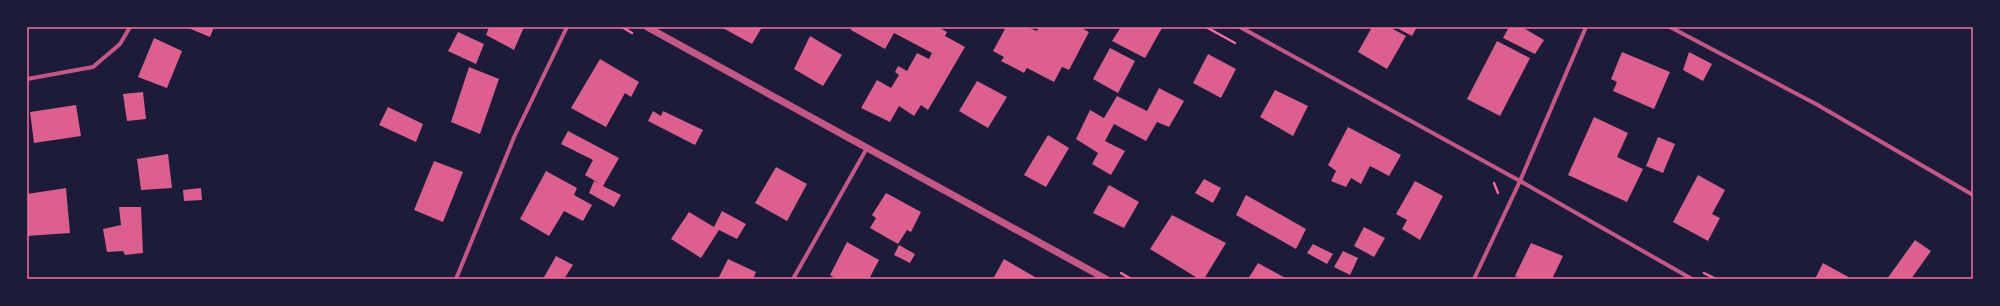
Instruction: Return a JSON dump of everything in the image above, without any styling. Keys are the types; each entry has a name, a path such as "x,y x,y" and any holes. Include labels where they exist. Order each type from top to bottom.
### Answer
{"street":[{"path":"27,79 93,67 120,44 130,27"},
{"path":"456,279 515,135 567,27"},
{"path":"647,27 1106,279"},
{"path":"1240,27 1520,181 1692,279"},
{"path":"1474,279 1520,181 1586,27"},
{"path":"1670,27 1816,104 1973,195"},
{"path":"793,279 867,148"}],"path":[{"path":"622,27 636,35"},
{"path":"1206,27 1241,46"},
{"path":"1492,180 1498,192 1496,197"}],"building":[{"path":"186,27 214,27 210,37"},
{"path":"489,27 524,27 514,50 486,35"},
{"path":"721,27 762,27 752,44"},
{"path":"852,27 938,27 947,32 945,36 965,47 928,110 921,105 914,116 899,106 890,122 861,108 877,80 891,88 899,75 895,72 898,66 907,71 917,53 929,59 932,53 894,33 885,49 851,30"},
{"path":"1006,27 1026,27 1037,31 1039,27 1080,27 1089,32 1069,70 1062,67 1054,82 1027,68 1024,73 1001,61 1004,57 993,51"},
{"path":"1121,27 1162,28 1145,58 1112,41"},
{"path":"1372,27 1389,27 1406,36 1387,69 1358,52"},
{"path":"1395,27 1417,27 1412,36"},
{"path":"1509,27 1522,27 1544,40 1535,54 1503,38"},
{"path":"458,32 484,44 476,64 448,51"},
{"path":"810,36 842,55 823,86 794,69"},
{"path":"154,38 182,51 167,88 138,77"},
{"path":"1497,41 1530,58 1500,116 1467,99"},
{"path":"1110,48 1135,61 1118,93 1093,79"},
{"path":"1622,52 1670,72 1654,109 1613,91 1617,82 1611,79"},
{"path":"1689,52 1712,64 1703,81 1683,70"},
{"path":"1208,54 1236,69 1221,98 1193,83"},
{"path":"600,59 639,82 631,97 625,93 606,127 571,108"},
{"path":"469,67 499,79 480,134 451,122"},
{"path":"977,81 1007,97 988,128 959,111"},
{"path":"1159,88 1184,101 1169,127 1157,122 1146,141 1114,124 1105,141 1125,151 1111,175 1092,164 1098,153 1076,139 1090,110 1104,118 1117,96 1147,111"},
{"path":"1275,90 1308,106 1293,136 1260,117"},
{"path":"143,92 146,119 127,121 123,94"},
{"path":"76,105 81,136 34,143 30,112"},
{"path":"388,107 423,124 416,142 379,125"},
{"path":"653,111 661,116 663,111 703,130 695,145 648,121"},
{"path":"1594,117 1628,133 1617,157 1643,169 1627,202 1568,175"},
{"path":"1348,127 1401,155 1389,176 1370,166 1361,184 1351,178 1346,187 1331,181 1336,171 1328,165"},
{"path":"568,131 619,158 603,186 621,195 614,207 589,193 594,181 600,184 585,175 593,160 561,144"},
{"path":"1048,135 1069,148 1046,187 1024,175"},
{"path":"1658,137 1675,144 1663,173 1646,166"},
{"path":"168,154 172,188 141,190 137,159"},
{"path":"434,161 463,172 443,222 414,210"},
{"path":"776,167 807,184 787,221 755,203"},
{"path":"546,171 577,188 574,195 592,205 583,221 564,211 549,236 520,219"},
{"path":"1698,175 1725,190 1712,214 1720,218 1708,241 1673,222"},
{"path":"1204,179 1221,188 1213,203 1195,193"},
{"path":"1415,181 1443,196 1420,240 1402,229 1407,220 1396,214"},
{"path":"1109,185 1139,202 1124,228 1093,213"},
{"path":"66,188 70,233 27,236 27,194"},
{"path":"201,188 202,200 184,201 183,190"},
{"path":"886,193 921,212 911,232 907,230 898,244 870,228 876,218 872,215"},
{"path":"1246,195 1306,229 1296,249 1236,215"},
{"path":"119,207 141,207 143,253 125,255 123,251 107,252 103,229 121,225"},
{"path":"722,211 746,224 737,239 719,230 701,258 671,239 689,212 714,227"},
{"path":"1172,215 1226,243 1204,279 1199,279 1150,249"},
{"path":"1364,227 1385,238 1374,257 1354,246"},
{"path":"1915,240 1931,251 1911,279 1887,279"},
{"path":"847,242 879,260 869,279 836,279 830,275"},
{"path":"1531,243 1563,256 1552,279 1521,279 1515,276"},
{"path":"1313,244 1333,254 1327,264 1307,253"},
{"path":"899,245 915,254 910,263 894,255"},
{"path":"1343,251 1358,258 1350,275 1334,267"},
{"path":"556,256 573,265 564,279 543,279"},
{"path":"728,259 756,272 753,279 718,279"},
{"path":"1004,259 1035,277 1034,279 993,279"},
{"path":"1258,263 1287,279 1248,279"},
{"path":"1823,263 1852,279 1815,279"}]}
